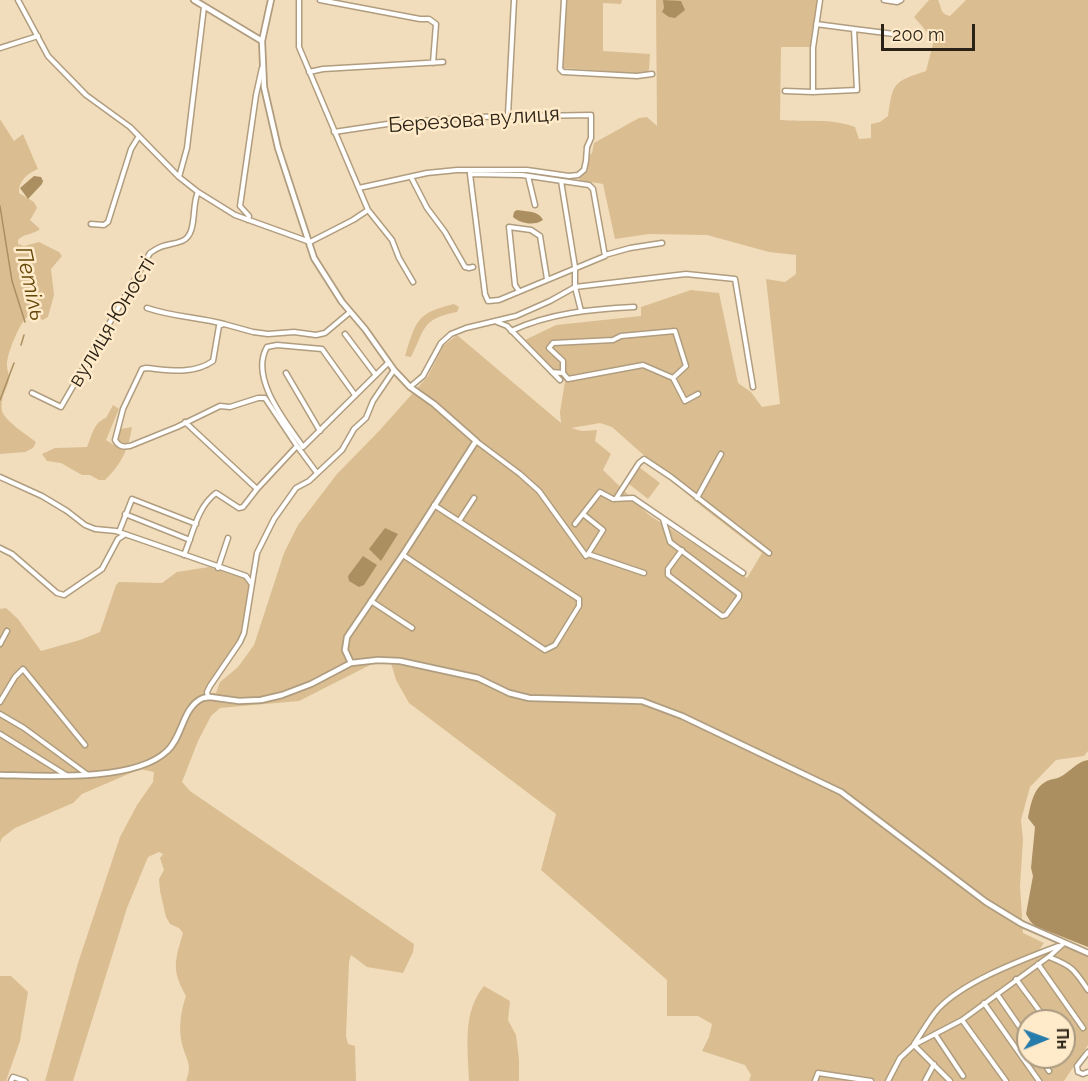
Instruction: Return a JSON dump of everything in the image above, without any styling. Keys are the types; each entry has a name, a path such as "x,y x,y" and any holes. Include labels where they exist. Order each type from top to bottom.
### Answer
{"street":[{"path":"18,0 48,56 69,79 86,95 130,127 178,177 235,215 310,242 368,210"},
{"path":"194,0 262,41"},
{"path":"271,0 262,41 264,87 278,148 314,258 350,312 394,370 410,387 434,404 539,491 586,556 588,554 644,573"},
{"path":"299,0 299,47 309,72 368,210 393,240 399,258 412,282"},
{"path":"320,0 429,19 436,24 433,63"},
{"path":"508,115 514,0"},
{"path":"564,0 560,54 560,69 563,72 637,76 652,74"},
{"path":"813,92 813,48 820,0"},
{"path":"884,0 897,2 901,0"},
{"path":"178,177 187,148 204,7"},
{"path":"816,24 894,34"},
{"path":"785,91 857,90 854,29"},
{"path":"0,48 38,36"},
{"path":"309,72 323,69 443,62"},
{"path":"248,220 249,216 240,206 262,68"},
{"name":"Березова вулиця","path":"334,132 430,120 508,115 591,115 591,138 587,147 584,170 578,175 569,176 527,170 470,172"},
{"path":"92,224 104,225 108,222 131,149 139,136"},
{"path":"359,188 427,173 470,172 511,174 586,184 593,189 605,255"},
{"path":"470,172 488,301 499,300 605,255 662,243"},
{"path":"528,176 535,205"},
{"path":"411,177 427,208 445,232 465,267 473,267"},
{"path":"561,181 575,267 574,287 581,311"},
{"name":"вулиця Юності","path":"33,393 61,407 150,253 168,243 182,241 186,238 193,224 195,198 198,192"},
{"path":"519,291 515,285 509,227 531,230 540,236 547,279"},
{"path":"410,387 423,376 446,338 466,328 516,316 574,287 686,274 735,279 753,387"},
{"path":"512,331 545,318 581,311 634,306"},
{"path":"147,308 168,315 211,320 253,332 268,334 294,332 316,335 325,333 350,312"},
{"path":"496,322 512,331 560,380"},
{"path":"224,324 219,326 215,357 208,364 187,371 142,369 123,409 115,440 118,445 130,446 220,406 230,407 265,398 317,473"},
{"path":"673,378 686,366 675,331 621,336 613,340 553,343 549,348 563,361 563,373 568,379 643,365 673,378 686,401 698,394"},
{"path":"345,334 375,374"},
{"path":"300,447 271,399 261,362 267,347 277,345 322,349 355,394"},
{"path":"184,555 202,508 210,497 216,493 239,508 243,507 257,489 320,431 388,363"},
{"path":"208,697 207,692 210,686 244,633 251,584 261,543 274,519 296,488 309,481 342,450 354,429 366,418 373,401 394,370"},
{"path":"552,372 563,373"},
{"path":"286,373 320,431"},
{"path":"185,422 257,489"},
{"path":"351,663 345,650 347,637 476,441"},
{"path":"697,498 721,454"},
{"path":"618,498 639,463 644,459 769,553"},
{"path":"0,477 42,496 68,511 85,525 95,529 110,529 246,576 251,584"},
{"path":"575,524 600,492 613,499 633,498 743,573"},
{"path":"459,521 474,498"},
{"path":"119,532 132,499 196,524"},
{"path":"403,555 545,650 555,645 579,606 579,599 434,504"},
{"path":"125,514 190,540"},
{"path":"583,514 603,530 588,554"},
{"path":"663,519 670,542 682,550 739,594 740,597 726,615 722,616 668,575 668,569 682,550"},
{"path":"0,548 12,554 62,596 102,570 118,539 124,534"},
{"path":"218,568 228,538"},
{"path":"371,602 412,628"},
{"path":"0,644 7,631"},
{"path":"0,775 89,775 118,772 162,756 171,748 198,700 208,697 246,701 282,695 311,684 351,663 378,660 414,663 478,678 509,693 529,698 642,700 662,707 841,792 986,902 1022,924 1062,944 1088,953"},
{"path":"0,702 15,677 21,669 24,670 85,745"},
{"path":"0,714 24,728 89,775"},
{"path":"0,734 66,775"},
{"path":"914,1045 962,1020 1048,957 1062,944"},
{"path":"888,1081 900,1058 914,1045 938,1010 950,999 979,981 1062,944"},
{"path":"1048,957 1068,964 1088,990"},
{"path":"1038,964 1083,1028"},
{"path":"1016,979 1038,1009"},
{"path":"997,993 1016,1021"},
{"path":"984,1003 1039,1081"},
{"path":"962,1020 1006,1081"},
{"path":"934,1034 963,1076"},
{"path":"914,1045 950,1081"},
{"path":"1088,1052 1077,1066 1078,1072 1083,1074 1088,1072"},
{"path":"925,1081 934,1064"},
{"path":"815,1081 818,1074 872,1081"},
{"path":"11,1081 13,1077 25,1081"}],"shaded area":[{"path":"566,0 622,0 621,4 603,3 603,51 650,54 649,70 644,74 561,66"},
{"path":"656,0 817,0 810,47 781,47 780,120 828,121 846,124 855,127 859,139 871,138 871,124 880,122 888,116 891,96 896,85 926,71 934,40 914,17 929,0 938,0 943,12 950,16 966,0 1088,0 1088,751 1084,756 1056,760 1030,787 1021,820 1023,840 1020,886 1023,933 1044,943 1037,953 1066,946 1088,955 1088,1045 1076,1063 1076,1009 1016,1009 1016,1069 1072,1069 1064,1081 749,1081 751,1075 745,1065 702,1051 712,1024 698,1016 667,1016 667,980 541,870 556,814 409,703 396,680 391,663 374,663 299,701 220,708 211,716 198,741 182,782 190,791 414,944 413,952 403,973 367,967 351,955 346,1036 348,1044 355,1046 356,1081 186,1081 189,1066 182,1044 180,1026 186,996 176,972 183,933 179,928 170,924 166,917 159,879 164,870 160,858 163,854 159,852 148,857 127,908 73,1081 45,1081 78,963 120,837 137,805 153,782 154,772 140,769 82,794 73,803 15,828 2,838 0,843 0,609 6,608 18,619 41,651 100,632 119,582 162,583 177,572 209,567 246,579 250,583 240,638 204,693 216,693 220,682 238,667 254,645 284,553 298,525 337,474 428,376 443,346 457,335 561,423 560,412 565,381 525,340 556,325 641,316 641,307 691,290 719,293 738,383 751,392 762,407 780,404 766,279 785,282 796,274 796,255 769,252 707,235 649,234 615,239 603,184 579,180 584,160 592,153 594,143 639,118 647,117 657,126","holes":["600,423 612,427 701,506 762,553 747,578 649,515 603,470 611,454 595,441 597,430 582,431 571,428"]},
{"path":"663,0 681,1 685,10 675,18 669,17 662,12"},
{"path":"0,119 14,141 23,134 38,169 24,178 19,193 34,202 37,208 30,220 40,229 20,238 18,244 24,246 39,242 59,252 62,256 51,269 54,295 48,317 43,320 31,314 27,317 15,337 7,361 9,378 2,411 12,423 36,442 33,448 25,452 0,454"},
{"path":"34,176 41,177 43,181 28,199 20,188"},
{"path":"517,210 535,213 543,220 532,224 520,221 513,217"},
{"path":"454,304 459,307 457,312 437,318 426,326 411,357 405,356 419,320 432,311"},
{"path":"113,405 119,409 106,440 114,445 120,429 132,427 123,456 105,480 82,475 61,463 47,461 42,454 55,448 87,447 96,426 106,418"},
{"path":"639,467 660,483 648,499 629,484"},
{"path":"385,528 398,534 381,561 369,549"},
{"path":"363,556 377,565 364,585 359,587 349,581 348,576"},
{"path":"1088,760 1088,947 1035,926 1026,914 1033,876 1031,868 1035,827 1028,818 1033,797 1042,784 1060,777"},
{"path":"0,976 11,976 28,992 20,1041 6,1081 0,1081"},
{"path":"484,986 510,1001 508,1020 516,1035 519,1081 469,1081 469,1019 477,996"}],"waterway":[{"name":"Петіль","path":"0,206 12,281 25,322"},
{"name":"Петіль","path":"21,345 24,335"},
{"name":"Петіль","path":"0,400 14,363"}]}
